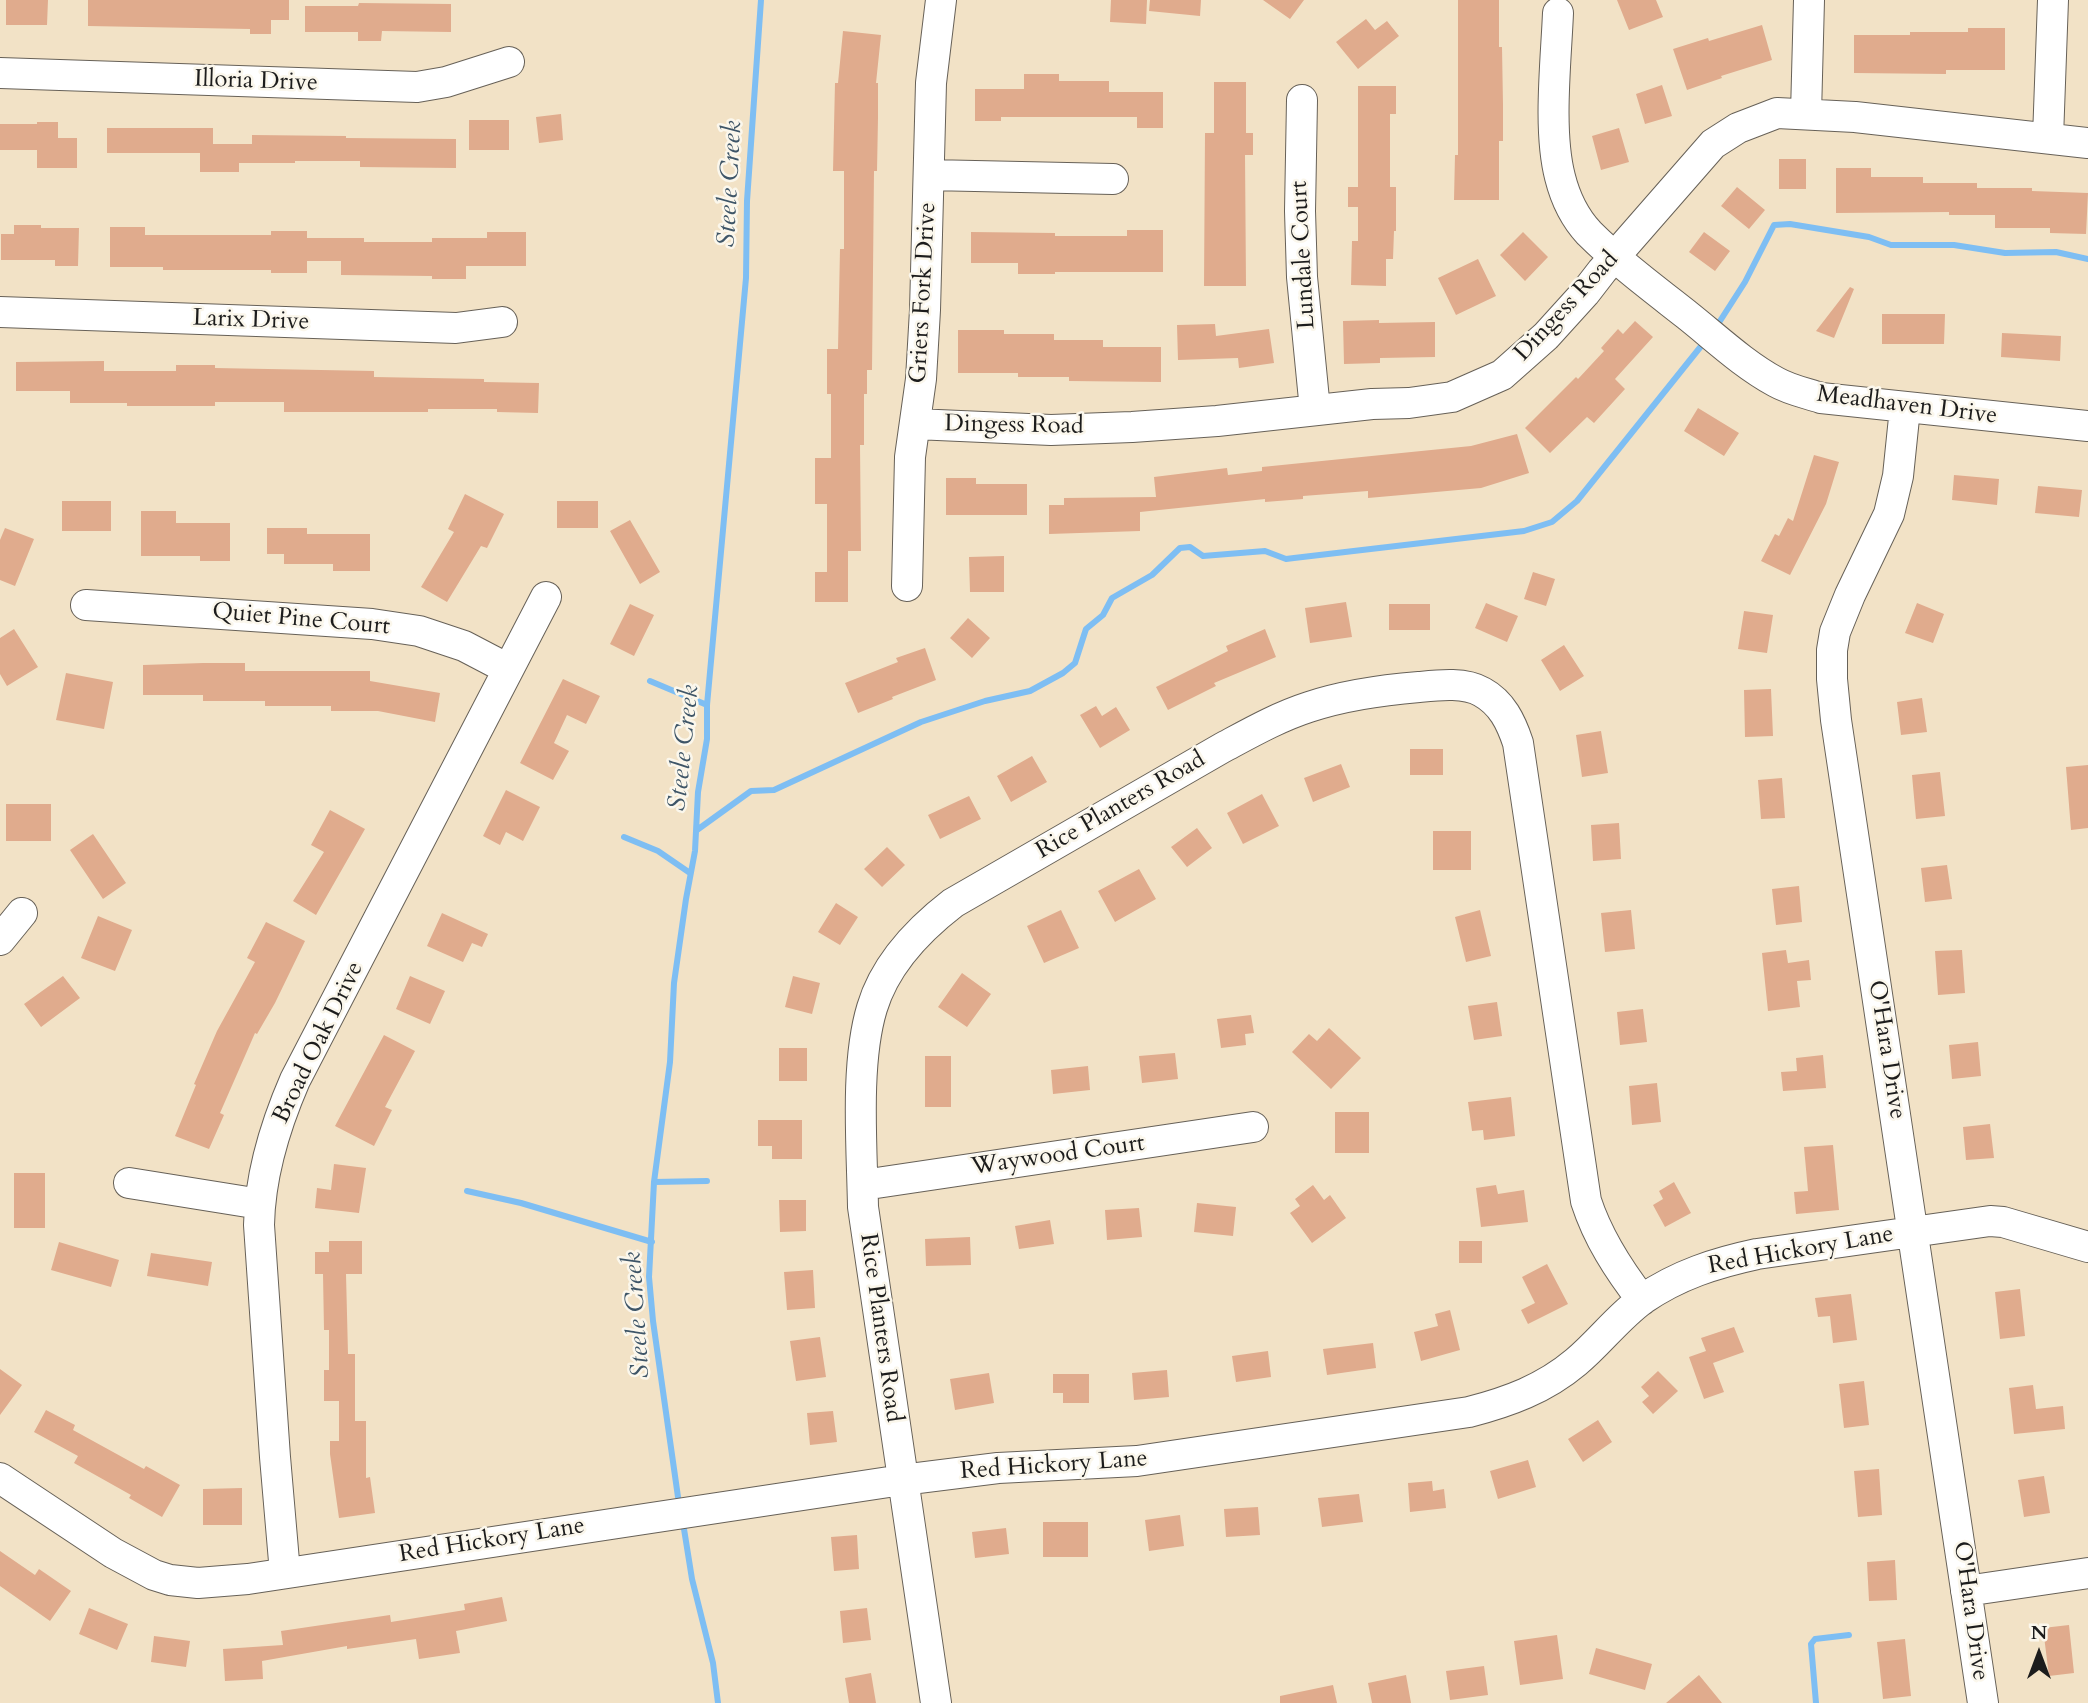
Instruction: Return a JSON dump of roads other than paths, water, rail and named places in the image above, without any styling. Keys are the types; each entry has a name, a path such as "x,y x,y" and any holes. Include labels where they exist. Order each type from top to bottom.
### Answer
{"street":[{"name":"Griers Fork Drive","path":"907,586 910,457 924,338 931,83 941,0"},
{"path":"1806,114 1809,0"},
{"path":"2048,138 2053,0"},
{"name":"Meadhaven Drive","path":"1558,13 1554,121 1559,176 1576,217 1615,257 1748,365 1789,388 1821,398 2088,426"},
{"name":"Illoria Drive","path":"0,73 417,87 446,82 509,62"},
{"name":"Lundale Court","path":"1302,100 1302,277 1315,410"},
{"name":"Dingess Road","path":"915,424 1051,430 1119,428 1217,421 1452,397 1502,375 1546,336 1713,144 1738,128 1777,113 1855,117 2088,143"},
{"path":"929,175 1113,178"},
{"name":"Larix Drive","path":"0,312 456,328 502,322"},
{"name":"O'Hara Drive","path":"1905,408 1898,476 1889,514 1835,632 1832,680 1983,1703"},
{"name":"Broad Oak Drive","path":"285,1573 259,1225 268,1159 279,1116 295,1080 546,597"},
{"name":"Quiet Pine Court","path":"86,605 372,624 419,631 464,646 508,669"},
{"name":"Rice Planters Road","path":"936,1703 863,1207 863,1070 866,1029 872,1005 882,982 901,952 933,918 965,896 1266,724 1346,697 1385,690 1465,686 1481,691 1496,702 1512,725 1518,743 1586,1201 1605,1247 1642,1300"},
{"path":"0,940 22,913"},
{"name":"Waywood Court","path":"863,1185 1253,1127"},
{"path":"129,1183 260,1204"},
{"name":"Red Hickory Lane","path":"0,1478 113,1553 154,1575 198,1583 248,1579 902,1480 998,1468 1137,1461 1468,1412 1516,1398 1555,1378 1576,1362 1642,1300 1662,1286 1719,1262 1979,1221 2003,1222 2088,1247"},
{"path":"1966,1591 2088,1573"}],"waterway":[{"name":"Steele Creek","path":"678,1497 649,1277 654,1182 670,1062 674,983 695,851 698,792 707,739 707,705 746,278 747,201 761,0"},
{"path":"1720,321 1745,282 1774,225 1790,224 1869,237 1891,245 1954,245 2005,253 2056,252 2088,259"},
{"path":"697,830 751,791 774,790 921,722 985,701 1030,691 1063,673 1075,663 1086,629 1103,615 1112,598 1152,575 1180,548 1190,547 1203,556 1265,551 1286,559 1524,531 1552,522 1577,501 1702,345"},
{"path":"650,681 707,705"},
{"path":"624,837 658,851 690,873"},
{"path":"654,1182 707,1181"},
{"path":"467,1191 521,1203 652,1242"},
{"name":"Steele Creek","path":"684,1529 692,1579 713,1663 718,1703"},
{"path":"1816,1703 1811,1644 1815,1639 1849,1635"}]}
